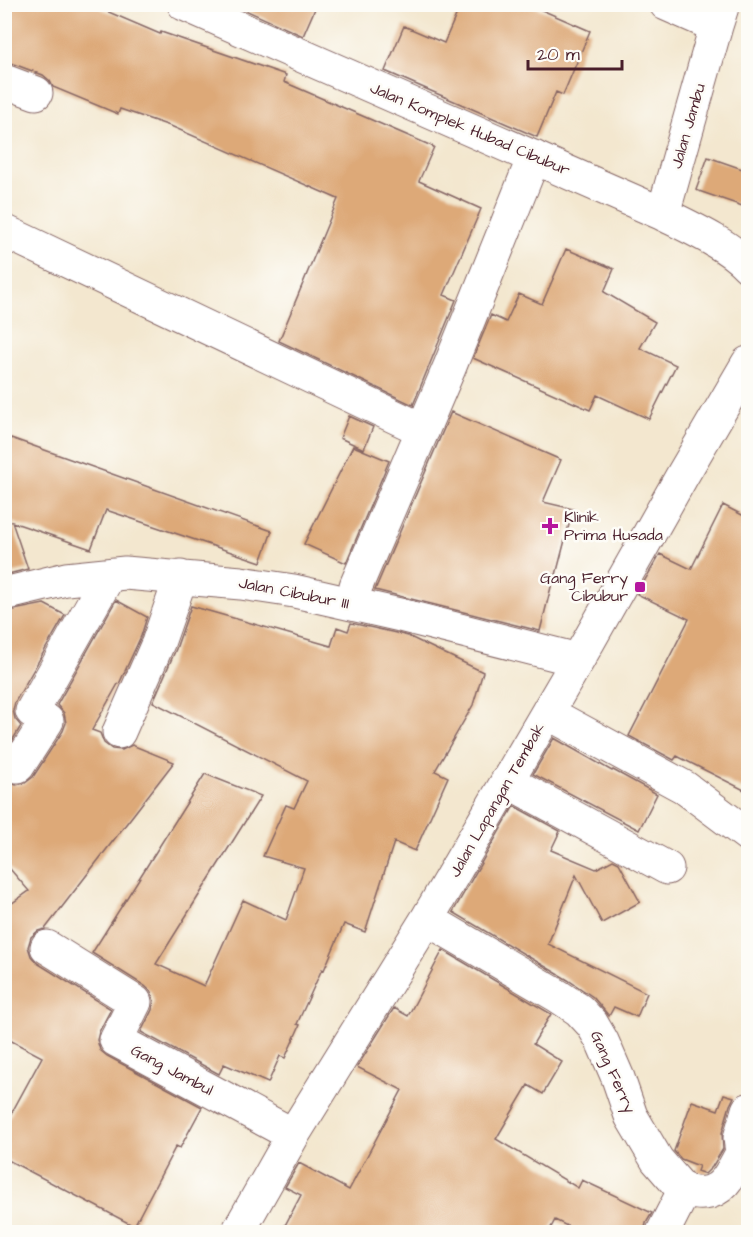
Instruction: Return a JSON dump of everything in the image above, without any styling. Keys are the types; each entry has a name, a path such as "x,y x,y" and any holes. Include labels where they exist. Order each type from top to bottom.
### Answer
{"street":[{"name":"Jalan Komplek Hubad Cibubur","path":"184,4 663,214 697,230 742,258 748,266"},
{"path":"666,4 720,15"},
{"name":"Jalan Jambu","path":"663,214 720,15"},
{"path":"4,81 36,93"},
{"path":"356,586 423,430 534,157"},
{"path":"4,231 423,430"},
{"name":"Jalan Lapangan Tembak","path":"238,1233 293,1134 427,920 748,363"},
{"name":"Jalan Cibubur III","path":"4,594 66,579 125,573 241,583 294,591 400,615 578,660"},
{"path":"4,764 10,759 18,766 47,721 32,711 109,575"},
{"path":"119,732 158,643 181,577"},
{"path":"548,712 684,788 746,829"},
{"path":"507,781 667,868"},
{"name":"Gang Ferry","path":"427,920 579,1010 592,1024 602,1041 631,1116 657,1160 684,1191"},
{"name":"Gang Jambul","path":"47,947 135,1002 116,1040 293,1134"},
{"path":"663,1233 684,1191 703,1194 717,1190 725,1182 745,1153 740,1138 748,1110"}],"building":[{"path":"4,4 90,4 160,34 161,32 286,75 284,82 434,147 419,181 481,209 444,295 456,300 413,405 279,341 338,199 173,127 120,109 118,114 53,87 43,75 11,63 4,63"},
{"path":"232,4 317,4 303,36"},
{"path":"461,4 528,4 590,31 563,95 556,92 537,137 385,71 404,26 444,43"},
{"path":"708,157 748,171 748,208 696,190"},
{"path":"566,249 614,269 604,292 655,322 640,348 676,365 649,419 597,395 590,410 473,358 491,315 506,322 519,294 542,304"},
{"path":"451,412 561,460 543,502 573,509 540,631 375,590"},
{"path":"349,416 373,427 364,449 340,438"},
{"path":"11,438 272,531 261,562 106,510 91,549 12,522 28,569 4,575 4,456"},
{"path":"353,446 389,461 346,563 304,544"},
{"path":"723,505 748,518 748,792 677,756 674,760 629,736 689,619 637,594 660,554 691,569"},
{"path":"116,600 147,617 119,684 92,730 100,733 104,743 112,749 122,750 132,745 174,762 45,929 31,937 28,947 37,963 111,1009 99,1032 97,1040 100,1050 107,1056 202,1107 180,1148 176,1146 134,1226 4,1158 4,1127 42,1057 4,1037 4,909 29,891 4,862 4,782 16,785 25,783 33,777 63,731 66,723 64,713 57,705"},
{"path":"44,604 65,615 15,702 13,710 15,719 21,726 12,741 4,741 4,612"},
{"path":"191,606 331,646 337,627 348,631 351,623 396,633 408,636 483,672 473,705 435,771 448,777 415,851 394,842 365,932 344,924 297,1024 300,1025 285,1058 280,1056 268,1083 224,1064 219,1074 141,1032 152,1010 154,1001 151,992 92,953 205,774 261,796 156,964 204,986 243,900 286,920 304,868 263,856 286,805 294,808 307,781 153,702 176,649"},
{"path":"554,738 657,794 639,830 533,774"},
{"path":"514,806 560,831 551,850 596,869 613,860 619,863 640,902 602,923 576,875 548,944 647,993 637,1017 614,1007 609,1016 593,997 568,980 453,912"},
{"path":"443,950 551,1014 533,1044 562,1062 543,1094 528,1085 496,1139 578,1188 582,1180 652,1213 646,1223 644,1233 581,1233 555,1220 548,1233 281,1233 301,1195 285,1187 299,1163 349,1190 402,1090 357,1067 394,1008 408,1016"},
{"path":"724,1094 734,1097 722,1133 723,1149 705,1174 697,1171 699,1166 681,1159 674,1151 692,1101 718,1110"}],"place":[{"name":"Klinik Prima Husada","path":"550,526"},
{"name":"Gang Ferry Cibubur","path":"640,587"}]}
